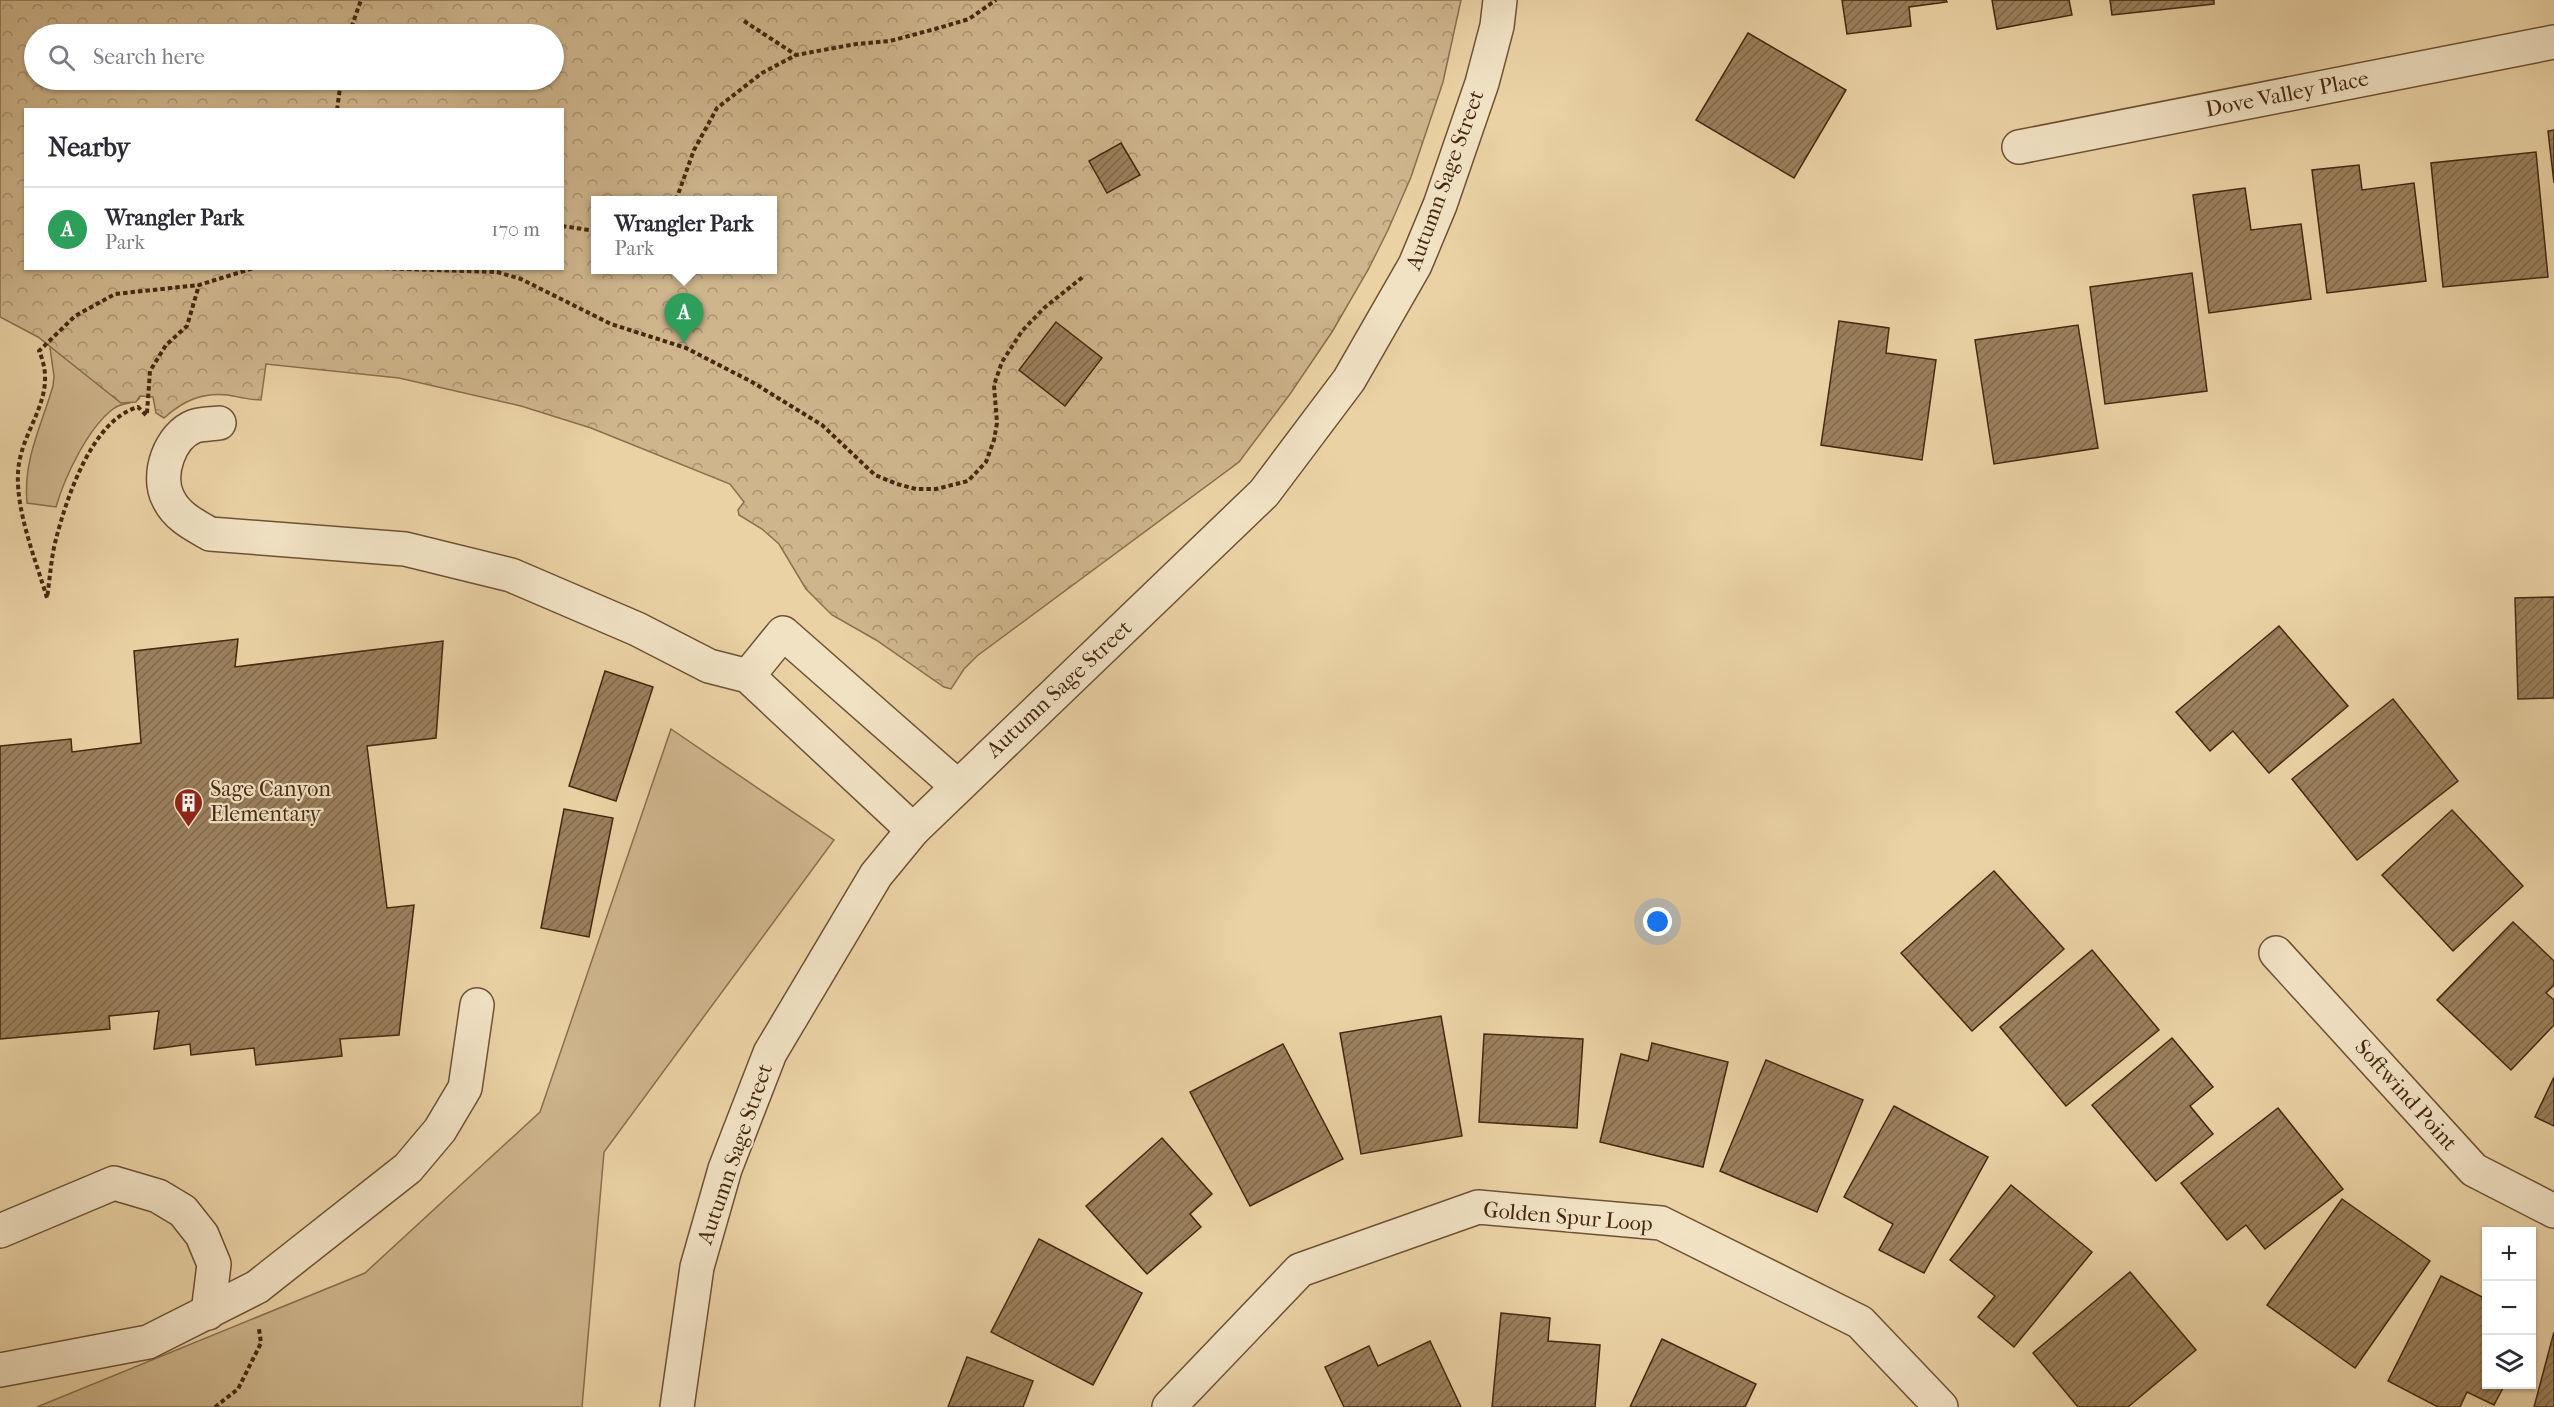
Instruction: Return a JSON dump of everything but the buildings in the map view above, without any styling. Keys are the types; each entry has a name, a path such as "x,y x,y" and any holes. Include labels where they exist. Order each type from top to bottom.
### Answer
{"street":[{"name":"Autumn Sage Street","path":"677,1407 697,1267 725,1169 770,1053 876,874 913,830 1264,493 1349,380 1415,265 1440,205 1482,83 1497,26 1500,0"},
{"name":"Dove Valley Place","path":"2019,147 2554,42"},
{"path":"219,423 194,426 176,440 168,458 163,479 167,497 177,512 192,524 210,534 405,549 510,575 636,629 709,666 748,676 913,830"},
{"path":"748,676 783,633 957,786"},
{"name":"Softwind Point","path":"2276,953 2474,1170 2554,1211"},
{"path":"0,1370 148,1342 257,1287 408,1168 440,1130 465,1088 477,1005"},
{"path":"0,1231 114,1183 158,1196 183,1211 206,1245 214,1264 208,1313"},
{"name":"Golden Spur Loop","path":"1169,1407 1300,1270 1478,1208 1661,1223 1860,1322 1941,1407"}],"path":[{"path":"353,24 361,0"},
{"path":"678,196 694,150 717,108 762,73 795,55 856,44 890,41 969,19 996,0"},
{"path":"744,21 795,55"},
{"path":"338,108 340,90"},
{"path":"564,226 591,230"},
{"path":"147,416 138,407 126,410 107,427 89,454 70,492 56,541 47,598 22,507 18,473 27,436 40,407 46,385 46,366 39,351 75,316 115,294 199,285 248,270"},
{"path":"498,270 611,324 686,348 789,403 833,434 875,475 916,489 936,489 968,481 986,462 997,423 994,385 1002,362 1022,331 1044,308 1084,276"},
{"path":"144,424 147,416 150,371 166,345 187,326 199,285"},
{"path":"215,1407 238,1389 261,1343 258,1319 244,1294"}],"green space":[{"path":"0,0 1461,0 1443,82 1411,177 1388,230 1332,332 1290,394 1239,462 977,656 964,669 951,689 944,687 876,640 832,615 806,589 779,544 762,529 739,515 738,510 744,502 730,484 591,428 521,406 399,378 266,364 261,400 219,394 201,396 186,402 164,418 156,413 153,397 140,396 136,402 121,403 38,337 0,317"},
{"path":"78,323 157,344 139,399 113,409 95,428 71,467 56,507 27,503 26,487 30,458 53,386 50,348"},
{"path":"671,729 834,840 604,1152 582,1407 37,1407 365,1273 540,1112"}],"place":[{"name":"Wrangler Park","path":"684,343"},
{"name":"Sage Canyon Elementary","path":"189,828"}]}
